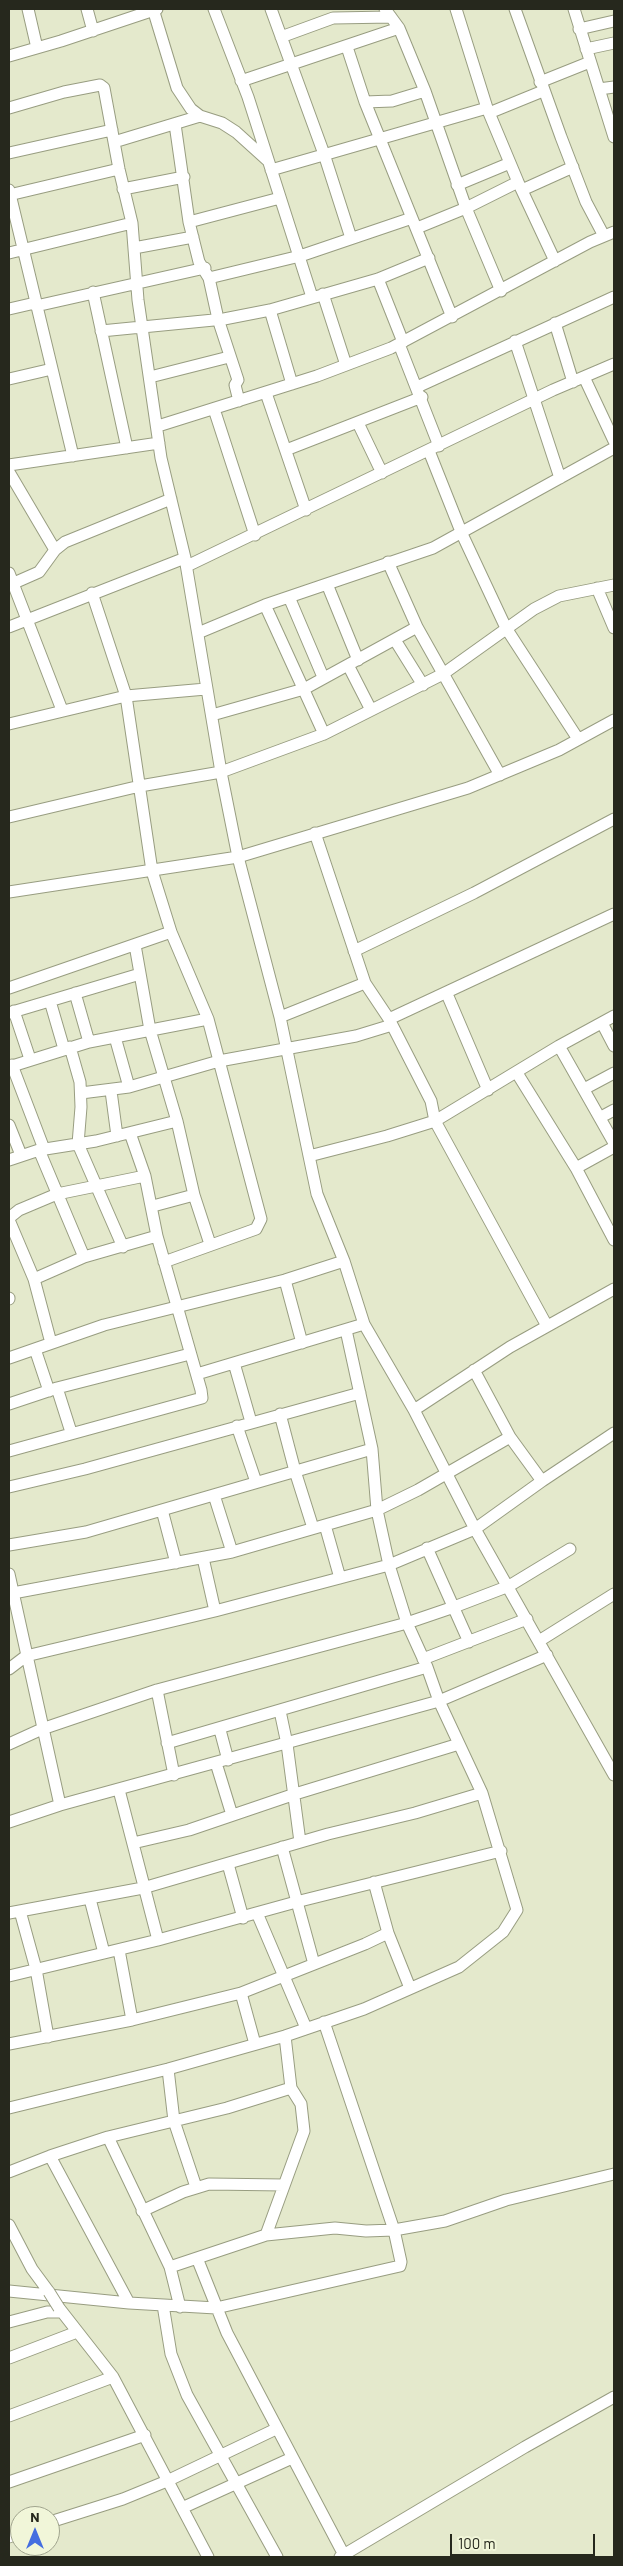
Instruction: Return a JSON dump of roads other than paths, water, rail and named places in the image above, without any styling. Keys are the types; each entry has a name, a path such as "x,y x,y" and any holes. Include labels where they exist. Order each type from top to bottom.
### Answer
{"street":[{"path":"28,9 37,48"},
{"path":"87,9 93,31"},
{"path":"9,56 93,31 155,9 177,88 191,109 200,116 222,124 236,132 269,165"},
{"path":"214,9 242,81 300,256 346,365"},
{"path":"271,9 293,66 352,238"},
{"path":"456,9 488,111 555,261"},
{"path":"158,426 266,393 346,365 401,343 609,234 586,202 541,86 515,9"},
{"path":"574,9 614,137"},
{"path":"281,36 333,18 388,13 399,28 425,91 457,185 501,291"},
{"path":"579,29 614,21"},
{"path":"242,81 293,66 399,28"},
{"path":"586,49 614,43"},
{"path":"347,46 365,102 452,317"},
{"path":"269,165 324,154 488,111 590,62"},
{"path":"9,108 64,92 100,85 104,88 118,168 132,224 141,327 158,426 159,443 170,499 186,562 221,772 238,857 280,1017 317,1194 344,1261 364,1324 414,1410 475,1529 614,1774"},
{"path":"599,89 614,87"},
{"path":"365,102 392,101 408,98 425,91"},
{"path":"114,142 200,116"},
{"path":"175,124 189,222 199,262 207,273 229,357 238,380 235,385 239,401"},
{"path":"9,153 112,130"},
{"path":"457,185 510,163"},
{"path":"9,310 137,282 207,273 300,256 352,238 415,223 466,208 573,167"},
{"path":"73,456 9,193 118,168"},
{"path":"124,189 184,177"},
{"path":"189,222 280,198"},
{"path":"9,253 132,224"},
{"path":"134,248 193,237"},
{"path":"101,331 218,319 270,310 378,279 429,258"},
{"path":"378,279 419,392 434,449 462,534 506,628 578,739"},
{"path":"93,292 127,448"},
{"path":"286,450 358,423 515,341 614,298"},
{"path":"270,310 292,384"},
{"path":"555,323 579,379 614,441"},
{"path":"515,341 560,478"},
{"path":"150,377 229,357"},
{"path":"9,627 92,593 186,562 255,535 533,400 614,364"},
{"path":"9,379 52,370"},
{"path":"266,393 306,510"},
{"path":"214,409 255,535"},
{"path":"358,423 382,474"},
{"path":"9,465 159,443"},
{"path":"198,632 265,605 433,548 462,534 614,448"},
{"path":"9,472 56,550"},
{"path":"62,710 11,578 38,572 56,550 66,542 170,499"},
{"path":"388,562 417,627 500,774"},
{"path":"327,584 371,710"},
{"path":"9,817 140,786 221,772 324,734 443,674 534,608 559,596 614,586"},
{"path":"597,588 614,628"},
{"path":"92,593 126,696 152,871 171,932 208,1019 260,1219 256,1229 164,1262"},
{"path":"289,597 323,677"},
{"path":"265,605 324,734"},
{"path":"212,715 304,689 417,627"},
{"path":"395,640 423,684"},
{"path":"9,724 126,696 206,689"},
{"path":"9,891 238,857 468,788 578,739 614,720"},
{"path":"354,951 474,893 614,819"},
{"path":"315,833 365,984 390,1022 424,1088 436,1121 547,1326"},
{"path":"81,1093 111,1091 164,1078 219,1061 356,1036 390,1022 614,914"},
{"path":"9,988 171,932"},
{"path":"135,945 150,1030 177,1121 194,1195 210,1244"},
{"path":"30,1058 11,1012 140,974"},
{"path":"280,1017 365,984"},
{"path":"75,993 89,1042"},
{"path":"447,994 488,1090"},
{"path":"50,1000 80,1082 78,1144 123,1247"},
{"path":"309,1156 388,1136 436,1121 559,1046 614,1016"},
{"path":"84,1257 57,1194 10,1066 30,1058 89,1042 208,1019"},
{"path":"602,1023 614,1046"},
{"path":"115,1037 129,1087"},
{"path":"559,1046 601,1117 614,1143"},
{"path":"517,1073 610,1223 614,1240"},
{"path":"584,1089 614,1073"},
{"path":"111,1091 117,1136"},
{"path":"601,1117 614,1110"},
{"path":"9,1160 42,1149 117,1136 177,1121"},
{"path":"9,1124 21,1155"},
{"path":"9,1451 70,1432 198,1400 202,1394 157,1236 153,1206 145,1176 130,1133"},
{"path":"576,1168 614,1147"},
{"path":"51,1343 34,1279 9,1219 19,1210 57,1194 96,1184 145,1176"},
{"path":"153,1206 194,1195"},
{"path":"34,1279 84,1257 157,1236"},
{"path":"9,1358 104,1325 285,1280 344,1261"},
{"path":"285,1280 302,1343"},
{"path":"414,1410 474,1370 547,1326 614,1289"},
{"path":"197,1374 364,1324"},
{"path":"9,2108 168,2069 285,2036 324,2022 459,1967 503,1932 517,1910 501,1851 482,1793 439,1700 407,1623 389,1565 377,1510 372,1449 346,1330"},
{"path":"35,1349 70,1432"},
{"path":"9,1404 53,1390 190,1354"},
{"path":"234,1363 251,1422"},
{"path":"474,1370 510,1438 542,1481"},
{"path":"9,1487 85,1469 360,1392"},
{"path":"280,1414 295,1471 340,1578"},
{"path":"237,1426 256,1482"},
{"path":"9,1670 26,1656 215,1611 389,1565 475,1529 614,1433"},
{"path":"13,1593 232,1552 377,1510 448,1474 510,1438"},
{"path":"9,1545 86,1532 372,1449"},
{"path":"214,1495 232,1552"},
{"path":"162,1510 176,1563"},
{"path":"427,1548 469,1642"},
{"path":"9,1744 42,1729 157,1690 407,1623 454,1608 509,1586 570,1549"},
{"path":"203,1558 215,1611"},
{"path":"9,1574 60,1805"},
{"path":"539,1641 614,1594"},
{"path":"167,1743 280,1712 425,1663 469,1642 527,1619"},
{"path":"9,1633 22,1634"},
{"path":"9,1822 60,1805 287,1744 439,1700 547,1655"},
{"path":"157,1690 174,1775"},
{"path":"280,1712 295,1794 300,1842"},
{"path":"220,1730 222,1762 232,1815"},
{"path":"133,1842 176,1834 295,1794 459,1744"},
{"path":"119,1790 158,1940"},
{"path":"48,2037 36,1969 14,1912 143,1888 282,1847 482,1793"},
{"path":"282,1847 314,1964"},
{"path":"9,1976 119,1950 243,1918 296,1902 501,1851"},
{"path":"228,1864 243,1918"},
{"path":"374,1882 388,1933 410,1988"},
{"path":"90,1898 104,1953"},
{"path":"257,1913 306,2028"},
{"path":"9,2044 132,2020 240,1993 388,1933"},
{"path":"119,1950 132,2020"},
{"path":"240,1993 256,2044"},
{"path":"9,2291 128,2303 216,2308 395,2269 401,2262 394,2230 324,2022"},
{"path":"266,2235 304,2131 301,2104 291,2088 285,2036"},
{"path":"168,2069 174,2121 196,2187"},
{"path":"9,2172 50,2156 108,2138 291,2088"},
{"path":"108,2138 170,2267 180,2307"},
{"path":"50,2156 128,2303"},
{"path":"170,2267 266,2235 335,2228 366,2231 394,2230 445,2221 506,2200 614,2174"},
{"path":"142,2211 196,2187 232,2183 284,2185"},
{"path":"9,2225 32,2269 60,2310 113,2377 208,2557"},
{"path":"197,2258 227,2333 342,2556 525,2447 614,2397"},
{"path":"163,2305 168,2339 176,2369 187,2395 277,2557"},
{"path":"9,2322 60,2310"},
{"path":"9,2358 77,2332"},
{"path":"9,2416 113,2377"},
{"path":"60,2519 123,2499 167,2481 276,2428"},
{"path":"10,2478 144,2435"},
{"path":"182,2508 292,2458"}]}
